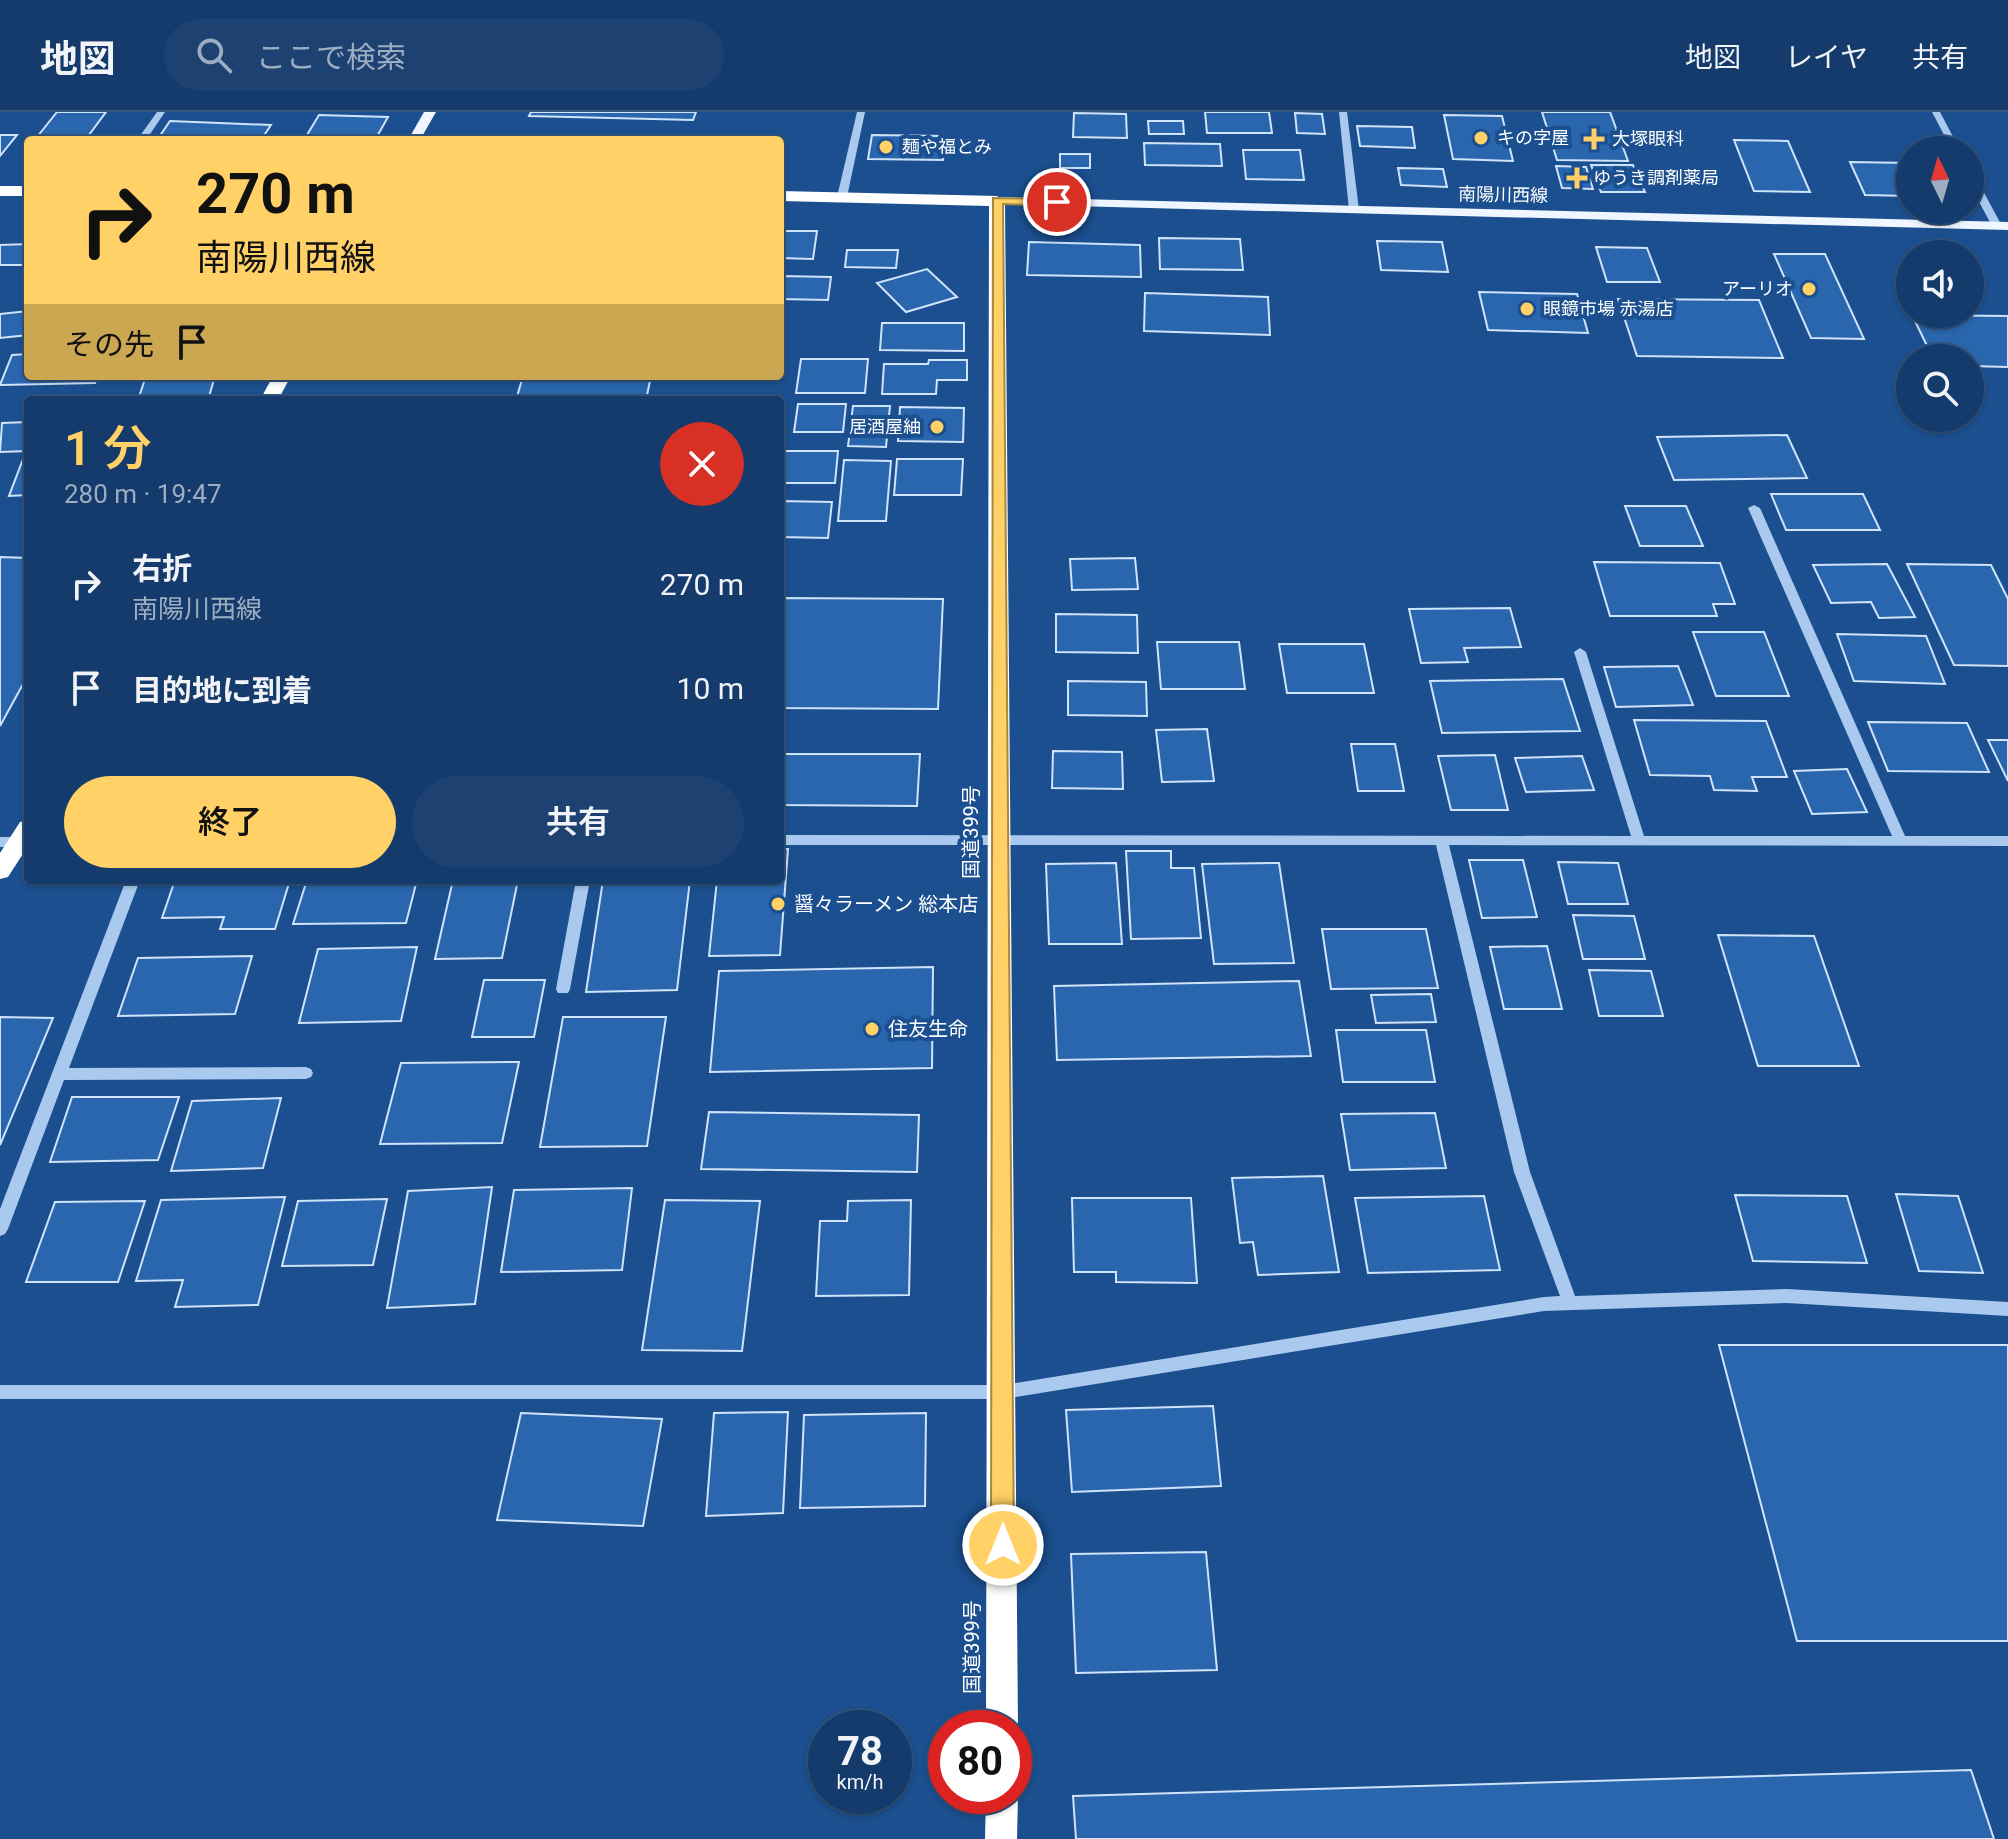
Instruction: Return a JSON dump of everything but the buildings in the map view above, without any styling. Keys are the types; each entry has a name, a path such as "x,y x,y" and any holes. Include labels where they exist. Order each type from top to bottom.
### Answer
{"highway":[{"path":"0,191 24,191"},
{"path":"784,196 997,201"},
{"name":"国道399号","path":"997,201 1002,838 1002,1710"},
{"path":"0,871 19,839"},
{"path":"1001,1839 1002,1814"}],"main road":[{"path":"416,136 430,112"},
{"name":"南陽川西線","path":"997,201 2002,226"}],"street":[{"path":"144,136 161,112"},
{"path":"842,197 861,112"},
{"path":"1343,112 1354,210"},
{"path":"1936,112 1949,136"},
{"path":"1984,198 2002,226"},
{"path":"1754,508 1901,841"},
{"path":"1580,652 1639,840"},
{"path":"784,840 2008,841"},
{"path":"1441,840 1522,1172 1570,1303"},
{"path":"0,1229 131,884"},
{"path":"563,989 582,884"},
{"path":"59,1074 306,1073"},
{"path":"0,1392 1003,1392 1544,1304 1787,1296 2008,1309"}],"place":[{"name":"キの字屋","path":"1481,138"},
{"name":"大塚眼科","path":"1594,139"},
{"name":"麺や福とみ","path":"886,147"},
{"name":"ゆうき調剤薬局","path":"1577,178"},
{"name":"アーリオ","path":"1809,289"},
{"name":"眼鏡市場 赤湯店","path":"1527,309"},
{"name":"居酒屋紬","path":"937,427"},
{"name":"醤々ラーメン 総本店","path":"778,904"},
{"name":"住友生命","path":"872,1029"}],"route":[{"path":"1003,1545 997,201 1057,202"}]}
